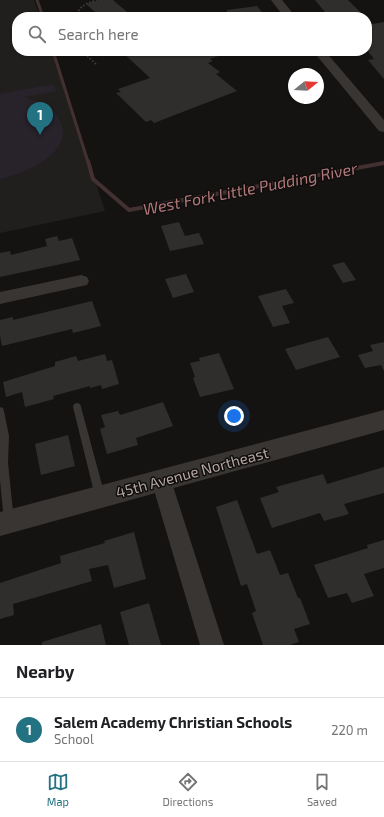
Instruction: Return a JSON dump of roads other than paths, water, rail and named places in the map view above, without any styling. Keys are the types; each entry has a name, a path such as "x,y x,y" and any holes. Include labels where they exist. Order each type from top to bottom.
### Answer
{"street":[{"path":"276,0 286,12"},
{"path":"323,56 384,128"},
{"path":"0,298 81,281"},
{"name":"45th Avenue Northeast","path":"4,523 384,420"},
{"path":"161,480 212,645"}],"lane":[{"path":"77,407 100,497"},
{"path":"0,412 4,436 4,523"}],"waterway":[{"name":"West Fork Little Pudding River","path":"37,0 41,12"},
{"name":"West Fork Little Pudding River","path":"55,56 88,162"},
{"name":"West Fork Little Pudding River","path":"88,161 93,179 129,210 384,163"}],"place":[{"name":"Salem Academy Christian Schools","path":"40,135"}]}
